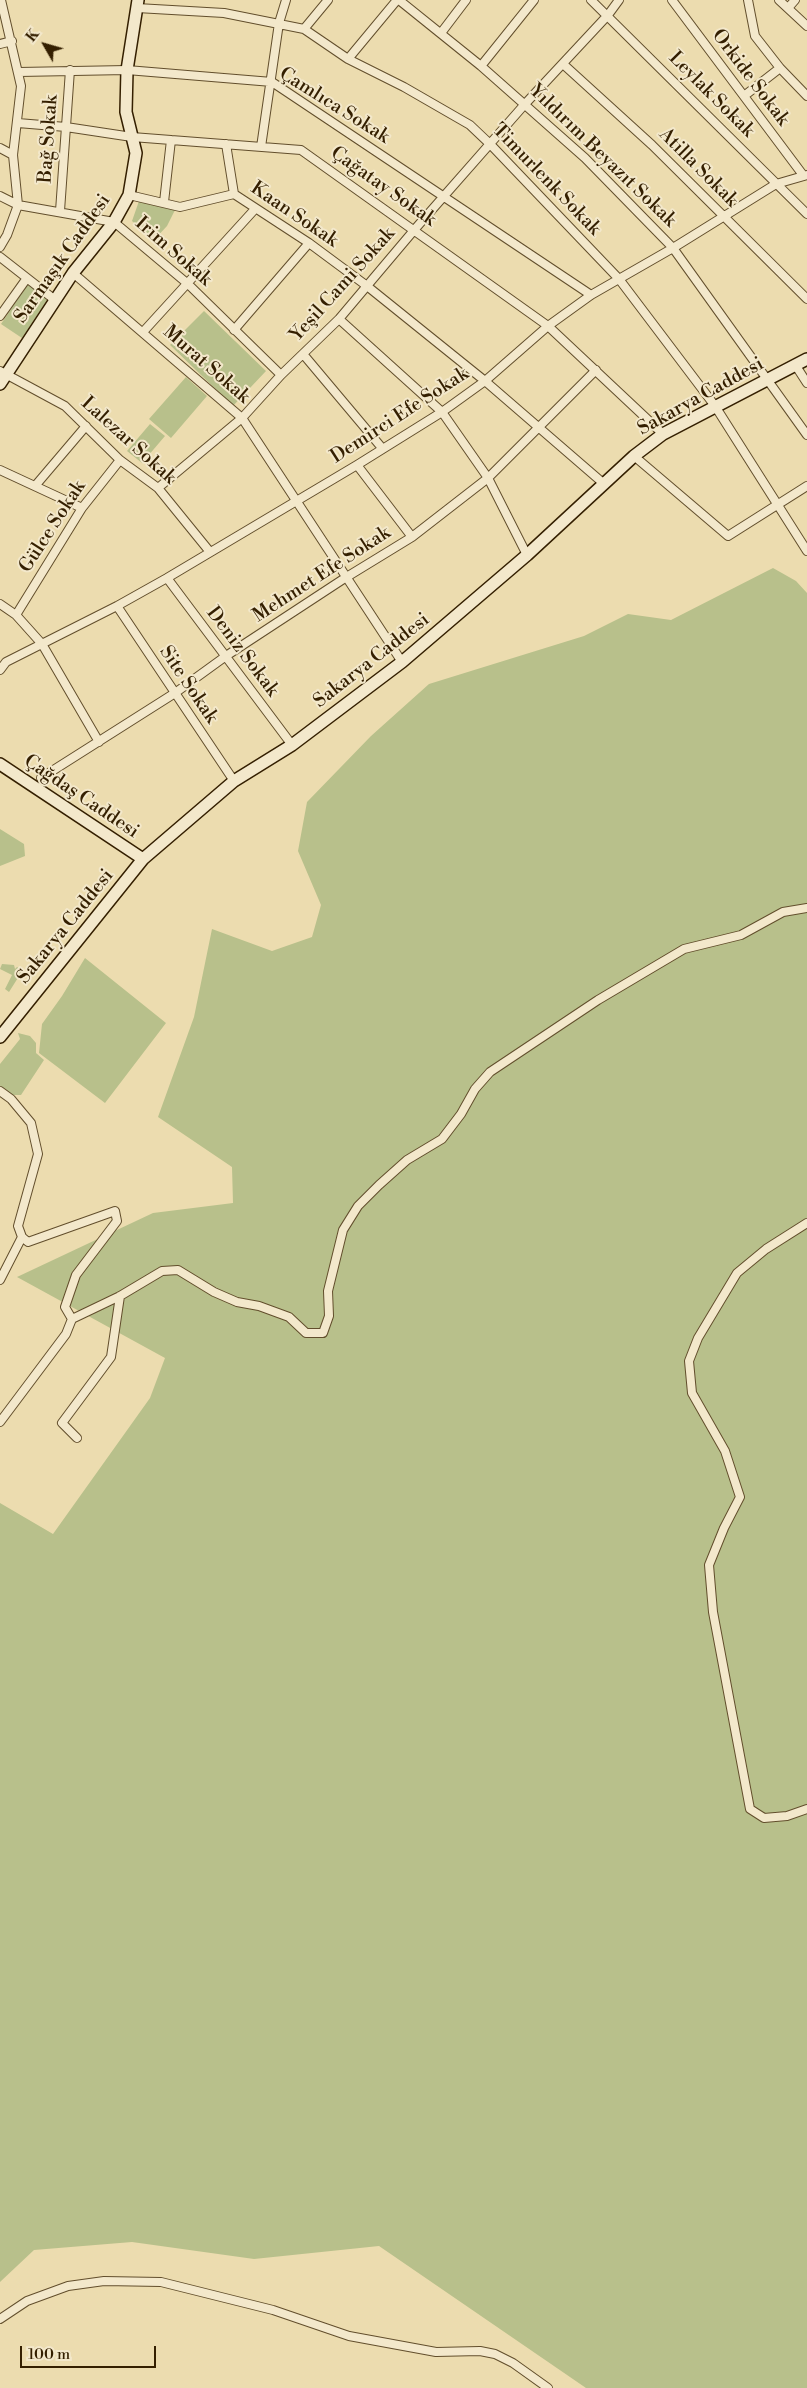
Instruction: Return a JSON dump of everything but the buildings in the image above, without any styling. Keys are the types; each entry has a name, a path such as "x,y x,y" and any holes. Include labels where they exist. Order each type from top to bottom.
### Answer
{"main road":[{"name":"Sarmaşık Caddesi","path":"2,376 73,272 114,222 130,195 136,153 126,112 127,70 137,4"},
{"name":"Sakarya Caddesi","path":"0,1037 143,859 234,781 292,745 402,662 527,555 603,483 663,434 796,366 807,358"},
{"name":"Çağdaş Caddesi","path":"0,764 143,859"}],"street":[{"path":"0,247 7,235 18,205 13,156 21,86 12,40 1,0"},
{"path":"262,147 279,23 286,0"},
{"path":"304,29 328,0"},
{"path":"348,59 398,0"},
{"name":"Yıldırım Beyazıt Sokak","path":"398,0 481,66 585,158 673,248 769,379 807,435"},
{"path":"441,33 466,0"},
{"path":"481,66 534,0"},
{"name":"Leylak Sokak","path":"591,0 807,214"},
{"name":"Yeşil Cami Sokak","path":"158,488 242,418 280,375 339,319 415,229 525,104 608,15 619,0"},
{"name":"Orkide Sokak","path":"672,0 805,175"},
{"path":"748,0 755,36 780,68 807,96"},
{"path":"779,0 807,26"},
{"path":"788,8 795,0"},
{"name":"Timurlenk Sokak","path":"137,4 224,13 304,29 348,59 404,87 461,120 490,144 619,279 715,406 807,551"},
{"path":"0,44 12,40"},
{"name":"Atilla Sokak","path":"563,64 652,145 807,299"},
{"path":"744,96 780,68"},
{"name":"Bağ Sokak","path":"60,211 70,70"},
{"name":"Çamlıca Sokak","path":"19,72 127,70 272,82 591,295"},
{"name":"Çağatay Sokak","path":"18,123 66,127 132,137 301,150 415,229 548,326 663,434"},
{"path":"164,202 171,140"},
{"path":"226,144 234,194"},
{"path":"0,148 13,156"},
{"name":"Demirci Efe Sokak","path":"0,670 6,662 117,606 167,578 357,465 442,412 485,381 548,326 591,295 673,248 776,184 805,175"},
{"name":"Kaan Sokak","path":"130,195 180,207 234,194 309,243 367,286 485,381 603,483"},
{"name":"Irim Sokak","path":"0,196 18,205 114,222 188,284 280,375"},
{"path":"143,332 255,209"},
{"path":"234,330 309,243"},
{"path":"0,257 55,300"},
{"name":"Murat Sokak","path":"73,272 242,418 345,578 402,662"},
{"path":"0,316 27,278"},
{"path":"339,319 442,412 488,478 527,555"},
{"path":"303,354 382,448"},
{"path":"796,366 807,383"},
{"name":"Mehmet Efe Sokak","path":"42,778 174,693 226,656 345,578 412,537 488,478 596,370"},
{"name":"Lalezar Sokak","path":"2,376 65,406 120,460 158,488 210,552"},
{"path":"35,486 86,426"},
{"path":"634,456 728,536 807,486"},
{"name":"Gülce Sokak","path":"16,615 82,508 120,460"},
{"path":"357,465 412,537"},
{"path":"0,470 82,508"},
{"name":"Deniz Sokak","path":"167,578 292,745"},
{"path":"0,604 16,615 42,644 99,742"},
{"name":"Site Sokak","path":"117,606 234,781"},
{"path":"0,1422 66,1334 72,1319 120,1296 162,1271 178,1270 214,1292 237,1302 259,1306 289,1317 306,1333 323,1333 328,1316 328,1291 343,1230 358,1206 407,1160 442,1139 462,1114 475,1089 490,1072 598,1000 684,950 741,934 782,912 807,908"},
{"path":"0,1091 11,1099 31,1123 38,1154 18,1226 22,1237 28,1242 114,1212 117,1221 76,1275 65,1307 72,1319"},
{"path":"807,1223 766,1249 737,1273 698,1338 689,1361 692,1393 725,1451 740,1497 724,1528 710,1565 713,1612 750,1809 764,1818 788,1816 807,1809"},
{"path":"0,1280 22,1237"},
{"path":"77,1438 62,1423 111,1357 120,1296"},
{"path":"0,2319 27,2301 68,2286 104,2281 161,2282 274,2310 349,2336 436,2352 480,2351 495,2354 513,2362 548,2388"}],"green space":[{"path":"139,201 175,210 167,226 154,240 132,221"},
{"path":"28,284 47,300 22,338 1,324"},
{"path":"204,311 266,371 233,406 170,345"},
{"path":"186,377 207,396 171,438 149,419"},
{"path":"150,424 165,436 142,463 127,451"},
{"path":"773,568 796,581 807,593 807,2388 586,2388 379,2246 254,2259 132,2242 34,2250 0,2282 0,1503 53,1534 150,1398 165,1358 17,1277 153,1213 233,1203 232,1167 158,1117 194,1017 212,929 272,951 312,937 321,905 298,851 307,802 371,736 429,684 584,636 628,614 671,620"},
{"path":"0,829 24,844 25,856 0,866"},
{"path":"85,958 166,1023 105,1103 39,1053 42,1024"},
{"path":"2,964 14,965 15,969 17,967 21,969 21,973 9,992 5,989 12,975 0,969"},
{"path":"18,1033 30,1036 36,1043 36,1053 44,1060 21,1095 12,1095 0,1087 0,1064 20,1039"}]}
